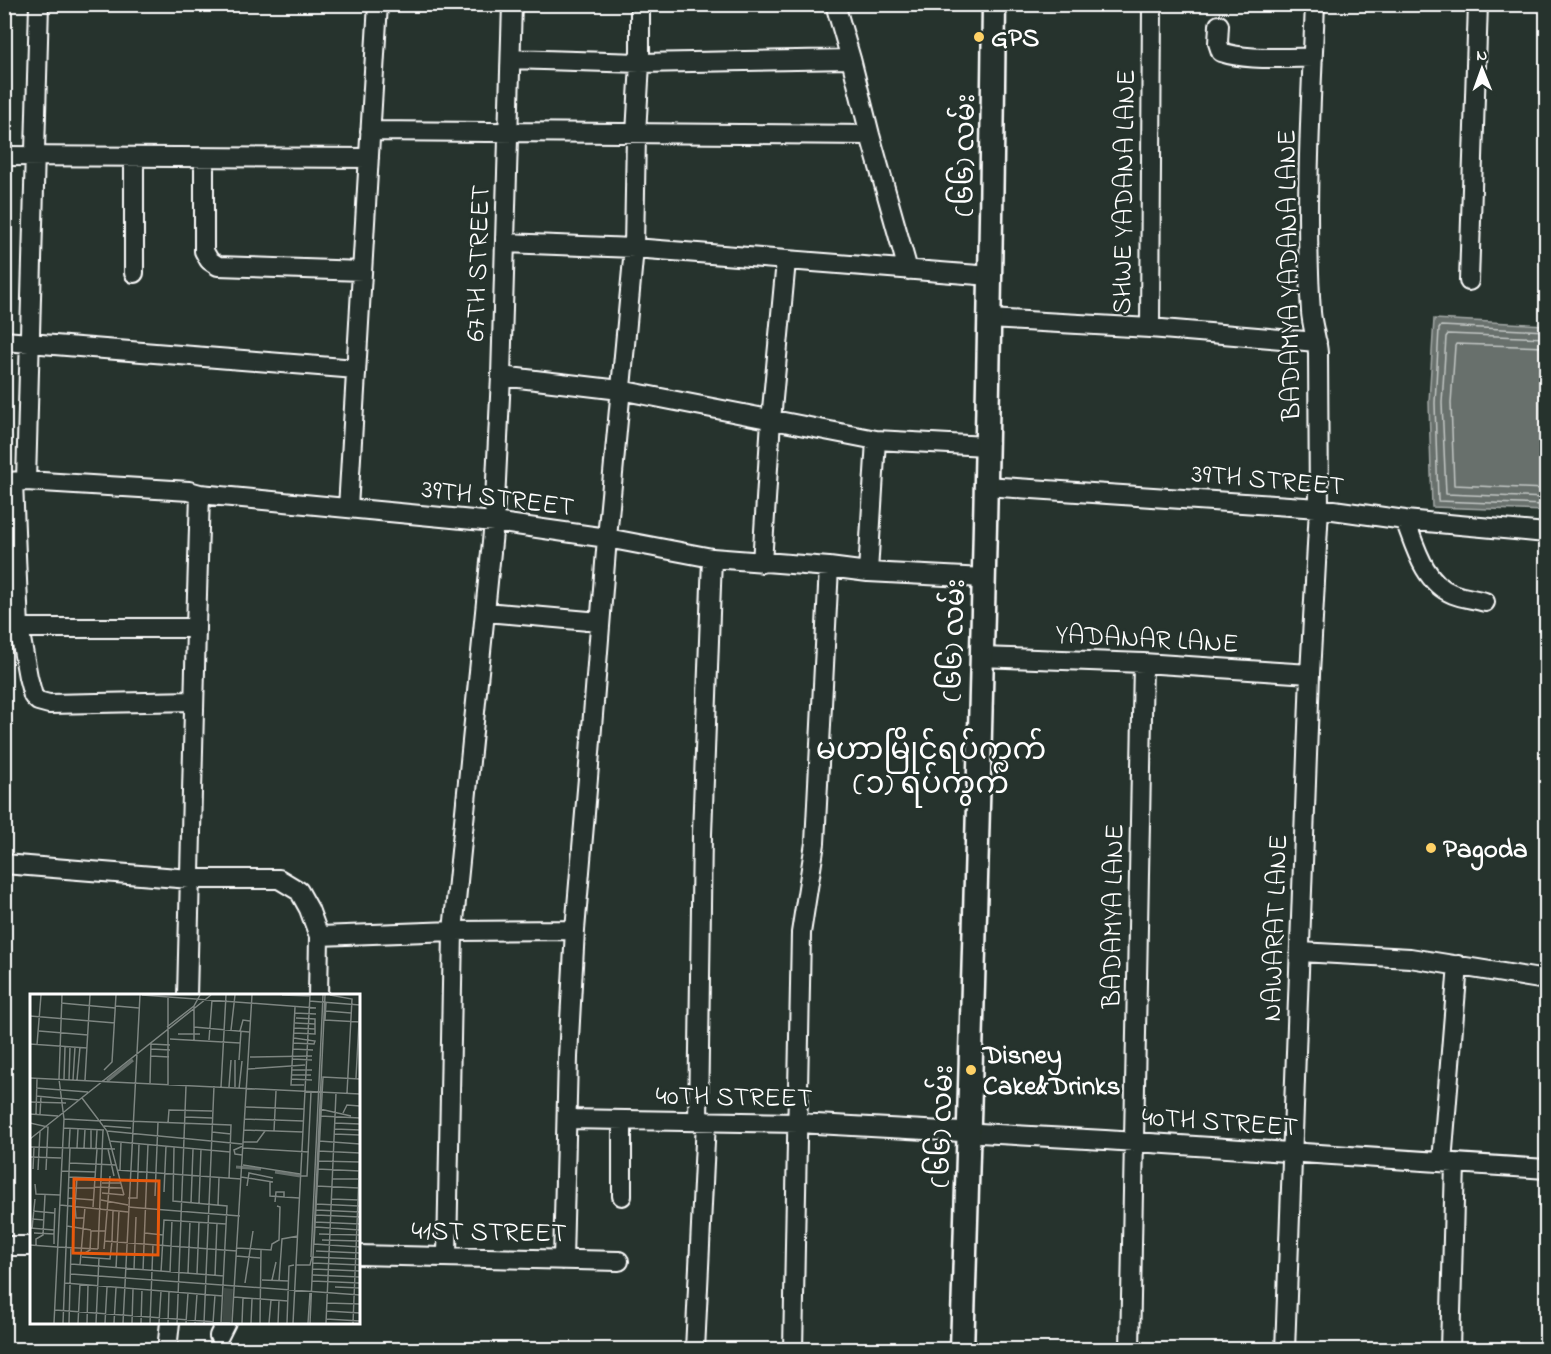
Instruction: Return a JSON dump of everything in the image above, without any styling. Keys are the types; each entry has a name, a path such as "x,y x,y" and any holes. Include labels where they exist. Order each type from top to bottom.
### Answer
{"street":[{"path":"39,4 30,343 15,482 12,628 33,696 38,701 49,704 194,701"},
{"path":"348,508 378,4"},
{"name":"67TH STREET","path":"447,1257 453,931 494,522 501,376 512,4"},
{"path":"563,1260 574,930 634,248 640,4"},
{"path":"835,4 908,270"},
{"name":"(၆၆) လမ်း","path":"963,1350 991,276 994,4"},
{"name":"SHWE YADANA LANE","path":"989,319 1150,328 1152,4"},
{"name":"BADAMYA YADANA LANE","path":"1315,4 1309,171 1309,254 1311,315 1317,342 1319,508"},
{"path":"1469,281 1478,4"},
{"path":"1219,25 1218,43 1221,52 1248,57 1313,58"},
{"path":"511,59 640,63 851,59"},
{"path":"370,131 870,135"},
{"path":"4,156 369,158"},
{"path":"134,157 134,273"},
{"path":"204,158 204,251 209,260 218,266 362,271"},
{"path":"505,243 634,248 991,276"},
{"path":"762,563 771,420 786,261"},
{"path":"1150,328 1317,342"},
{"path":"4,341 356,369"},
{"path":"501,376 620,390 876,440 986,446"},
{"path":"868,572 876,440"},
{"name":"39TH STREET","path":"15,482 189,491 200,494 494,522 607,538 712,558 868,572 984,578"},
{"name":"39TH STREET","path":"985,486 1319,508 1405,520 1546,533"},
{"path":"187,994 200,494"},
{"name":"NAWARAT LANE","path":"1286,1350 1310,674 1319,508"},
{"path":"1405,520 1418,555 1437,583 1452,594 1485,602"},
{"path":"695,1350 702,1121 702,834 712,558"},
{"path":"792,1350 801,933 815,843 829,567"},
{"path":"486,612 600,622"},
{"path":"12,628 196,628"},
{"name":"YADANAR LANE","path":"981,657 1143,663 1310,674"},
{"name":"BADAMYA LANE","path":"1130,1350 1143,663"},
{"path":"4,864 190,879 279,879 298,891 309,909 319,936 318,994"},
{"path":"319,936 453,931 574,930"},
{"path":"1300,952 1410,958 1546,980"},
{"path":"1450,1350 1448,1163 1458,965"},
{"name":"40TH STREET","path":"567,1119 798,1123 1546,1169"},
{"path":"622,1120 622,1196"},
{"path":"4,1246 30,1246"},
{"name":"41ST STREET","path":"360,1255 619,1261"},
{"path":"167,1350 170,1324"}],"water":[{"path":"1434,319 1546,325 1546,511 1432,507 1429,402"}],"place":[{"name":"GPS","path":"979,37"},
{"name":"Pagoda","path":"1431,848"},
{"name":"Disney Cake&Drinks","path":"971,1070"}],"district":[{"name":"မဟာမြိုင်ရပ်ကွက် (၁) ရပ်ကွက်","path":"931,766"}]}
